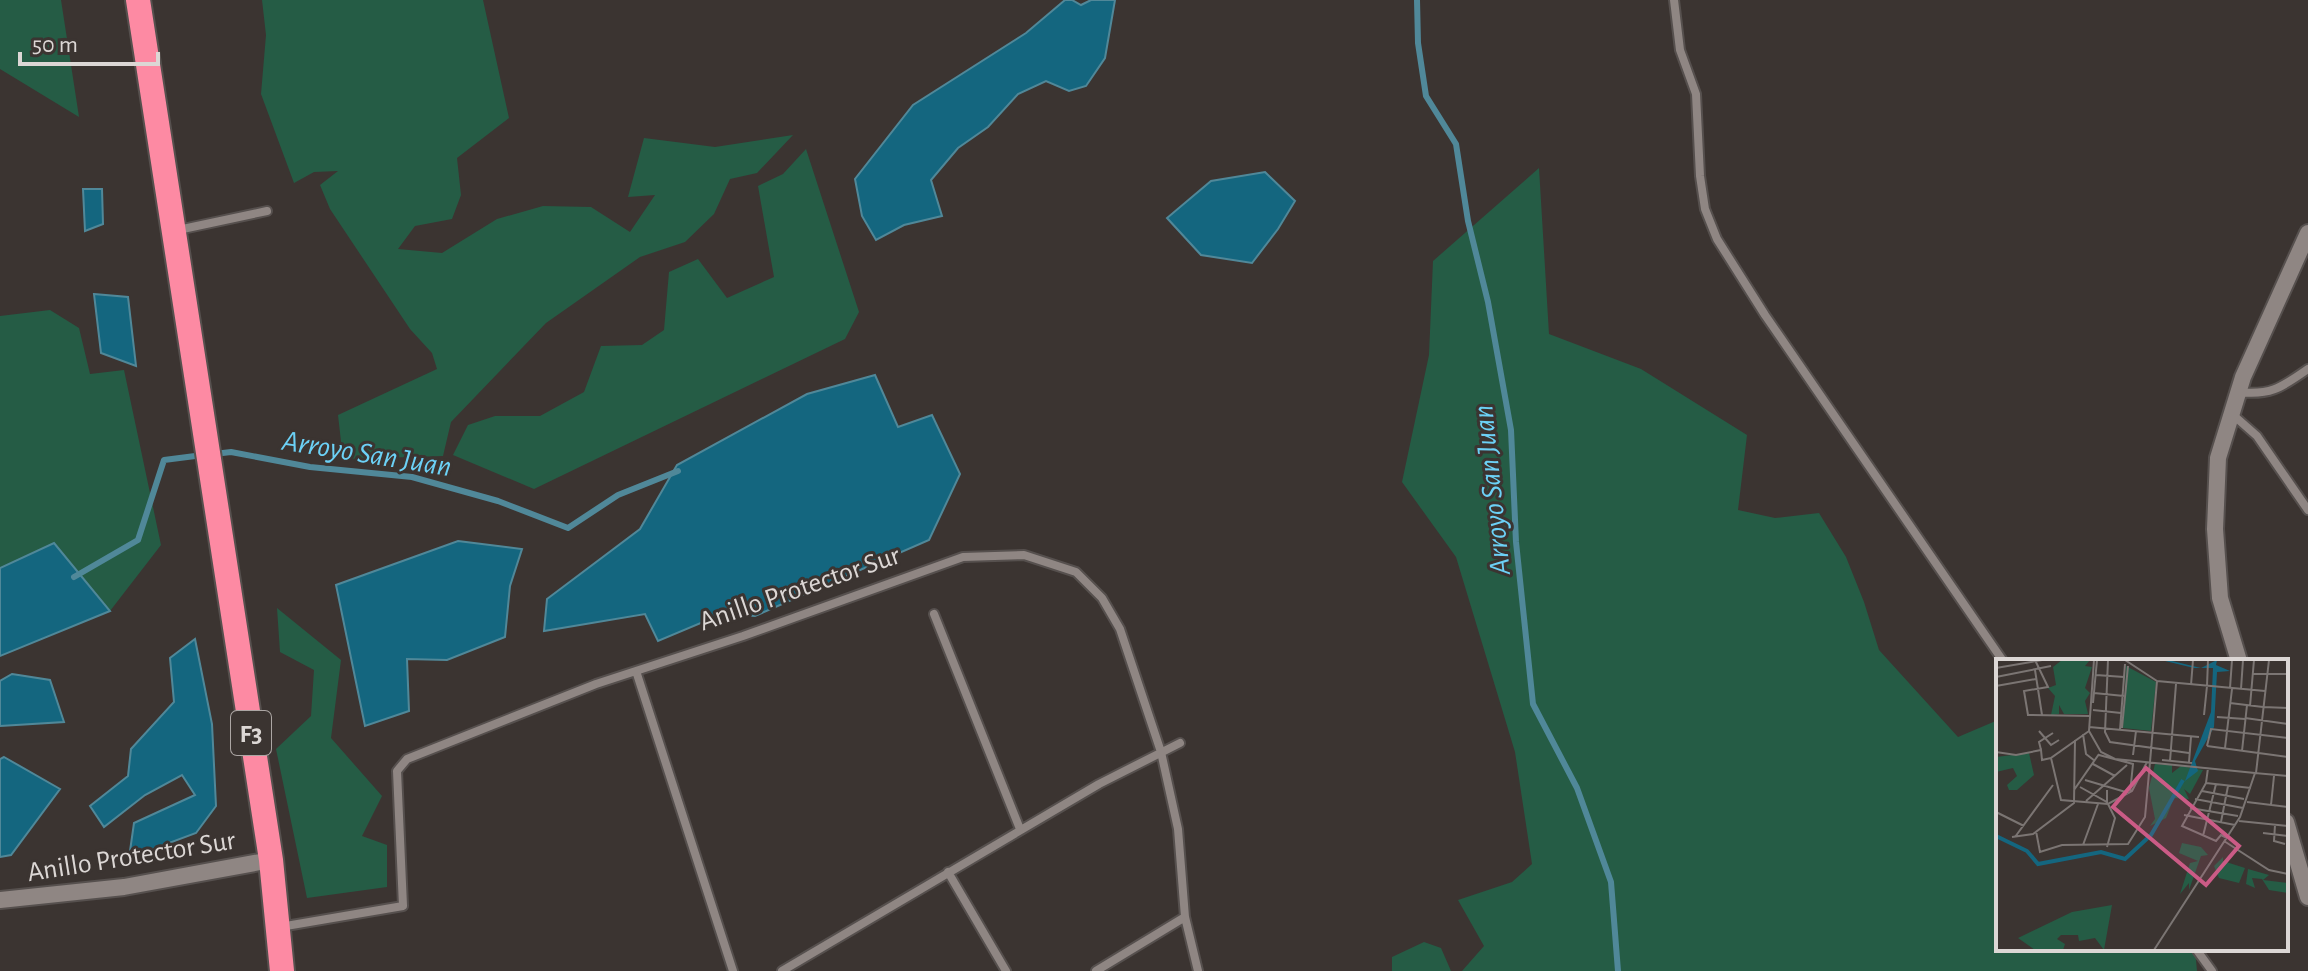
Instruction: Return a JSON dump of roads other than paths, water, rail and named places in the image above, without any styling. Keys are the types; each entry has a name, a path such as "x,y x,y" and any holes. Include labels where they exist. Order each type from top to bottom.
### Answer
{"highway":[{"name":"F3","path":"138,0 271,860 282,971"}],"street":[{"path":"1674,0 1680,50 1696,94 1700,176 1705,209 1717,239 1765,315 2002,659"},
{"path":"172,231 267,211"},
{"path":"2238,659 2220,598 2215,529 2218,458 2237,392 2308,233"},
{"path":"2237,392 2260,395 2279,389 2308,369"},
{"path":"2230,413 2257,436 2308,510"},
{"name":"Anillo Protector Sur","path":"276,928 403,906 397,771 407,759 596,684 963,557 1024,555 1076,572 1102,598 1120,629 1161,752 1178,829 1185,917 1198,971"},
{"path":"934,614 1020,829"},
{"path":"636,671 733,971"},
{"path":"782,971 1020,829 1180,743"},
{"path":"2288,829 2308,897"},
{"name":"Anillo Protector Sur","path":"0,900 124,887 271,860"},
{"path":"948,872 1006,971"},
{"path":"1096,971 1185,917"},
{"path":"2197,951 2212,971"}],"water":[{"path":"1065,0 1081,5 1091,0 1115,0 1105,58 1086,86 1069,91 1046,81 1018,94 988,127 958,148 931,180 942,216 904,225 876,240 862,216 855,179 913,105 1026,33"},
{"path":"1265,172 1295,201 1252,263 1201,255 1167,218 1211,181"},
{"path":"83,189 102,189 103,224 85,231"},
{"path":"94,294 128,297 136,366 101,353"},
{"path":"875,375 898,427 932,415 960,474 929,540 755,616 722,614 658,641 645,614 544,631 547,599 640,529 677,465 807,394"},
{"path":"458,541 522,549 510,586 505,637 447,660 407,659 409,711 365,726 336,585"},
{"path":"54,543 110,611 0,656 0,568"},
{"path":"195,639 212,724 216,806 196,833 129,858 134,823 195,795 182,775 145,795 104,827 90,806 128,776 131,749 174,702 170,658"},
{"path":"12,674 50,680 64,722 0,726 0,681"},
{"path":"4,757 60,789 11,855 0,857 0,759"}],"waterway":[{"name":"Arroyo San Juan","path":"1417,0 1418,43 1426,96 1456,144 1468,221 1488,302 1511,430 1516,542 1533,704 1577,788 1611,882 1618,971"},
{"name":"Arroyo San Juan","path":"214,454 231,452 310,467 412,477 498,501 568,528 618,495 678,471"},
{"name":"Arroyo San Juan","path":"74,577 138,540 164,460 203,455"}]}
